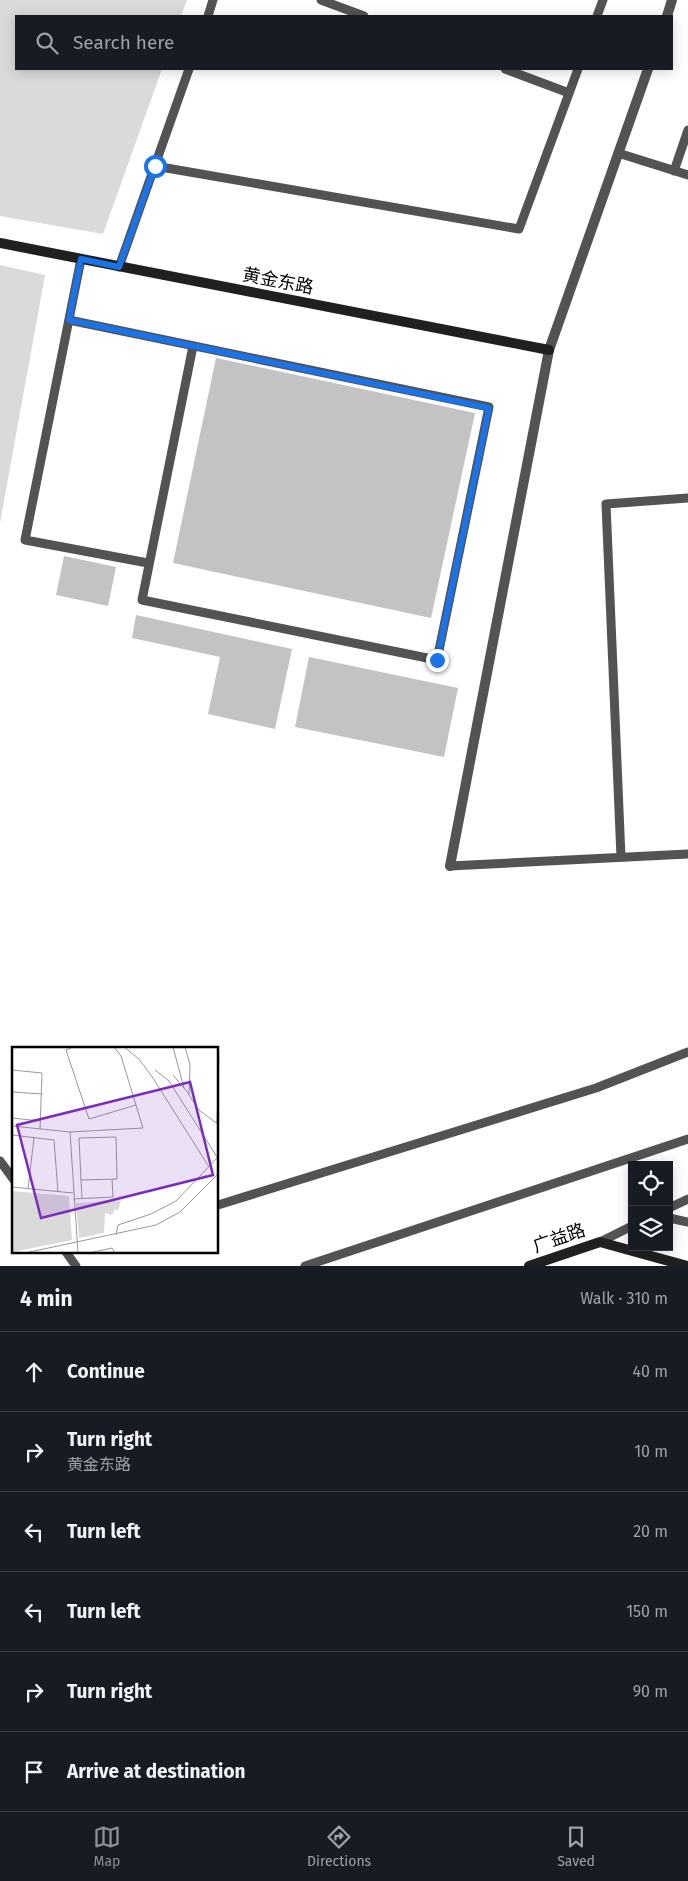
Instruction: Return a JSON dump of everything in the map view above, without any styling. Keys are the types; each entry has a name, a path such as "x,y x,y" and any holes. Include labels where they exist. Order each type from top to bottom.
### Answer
{"street":[{"path":"666,15 672,0"},
{"path":"450,866 549,350 648,70"},
{"name":"黄金东路","path":"0,243 549,350"},
{"name":"广益路","path":"529,1266 600,1242 687,1266"}],"lane":[{"path":"208,15 213,0"},
{"path":"320,0 361,15"},
{"path":"597,15 603,0"},
{"path":"119,267 189,70"},
{"path":"508,70 569,93"},
{"path":"155,166 519,229 578,70"},
{"path":"674,171 688,130"},
{"path":"618,153 688,175"},
{"path":"81,259 25,540 148,563"},
{"path":"69,320 194,346 489,408 437,660 142,600 148,563 194,346"},
{"path":"621,857 606,504 688,498"},
{"path":"450,866 688,854"},
{"path":"219,1205 596,1088 688,1052"},
{"path":"305,1266 688,1139"},
{"path":"0,1161 12,1177"},
{"path":"673,1206 688,1199"},
{"path":"673,1219 688,1222"},
{"path":"600,1242 628,1228"},
{"path":"67,1254 76,1266"}],"shaded area":[{"path":"0,0 187,0 181,15 15,15 15,70 162,70 103,234 0,216"},
{"path":"0,265 45,275 0,523"}],"building":[{"path":"216,358 475,413 431,618 173,563"},
{"path":"64,556 116,567 108,606 56,595"},
{"path":"136,615 292,649 275,729 208,714 220,657 132,638"},
{"path":"309,657 458,688 444,757 295,727"}],"route":[{"path":"155,166 119,267 81,259 69,320 489,408 437,660"}]}
